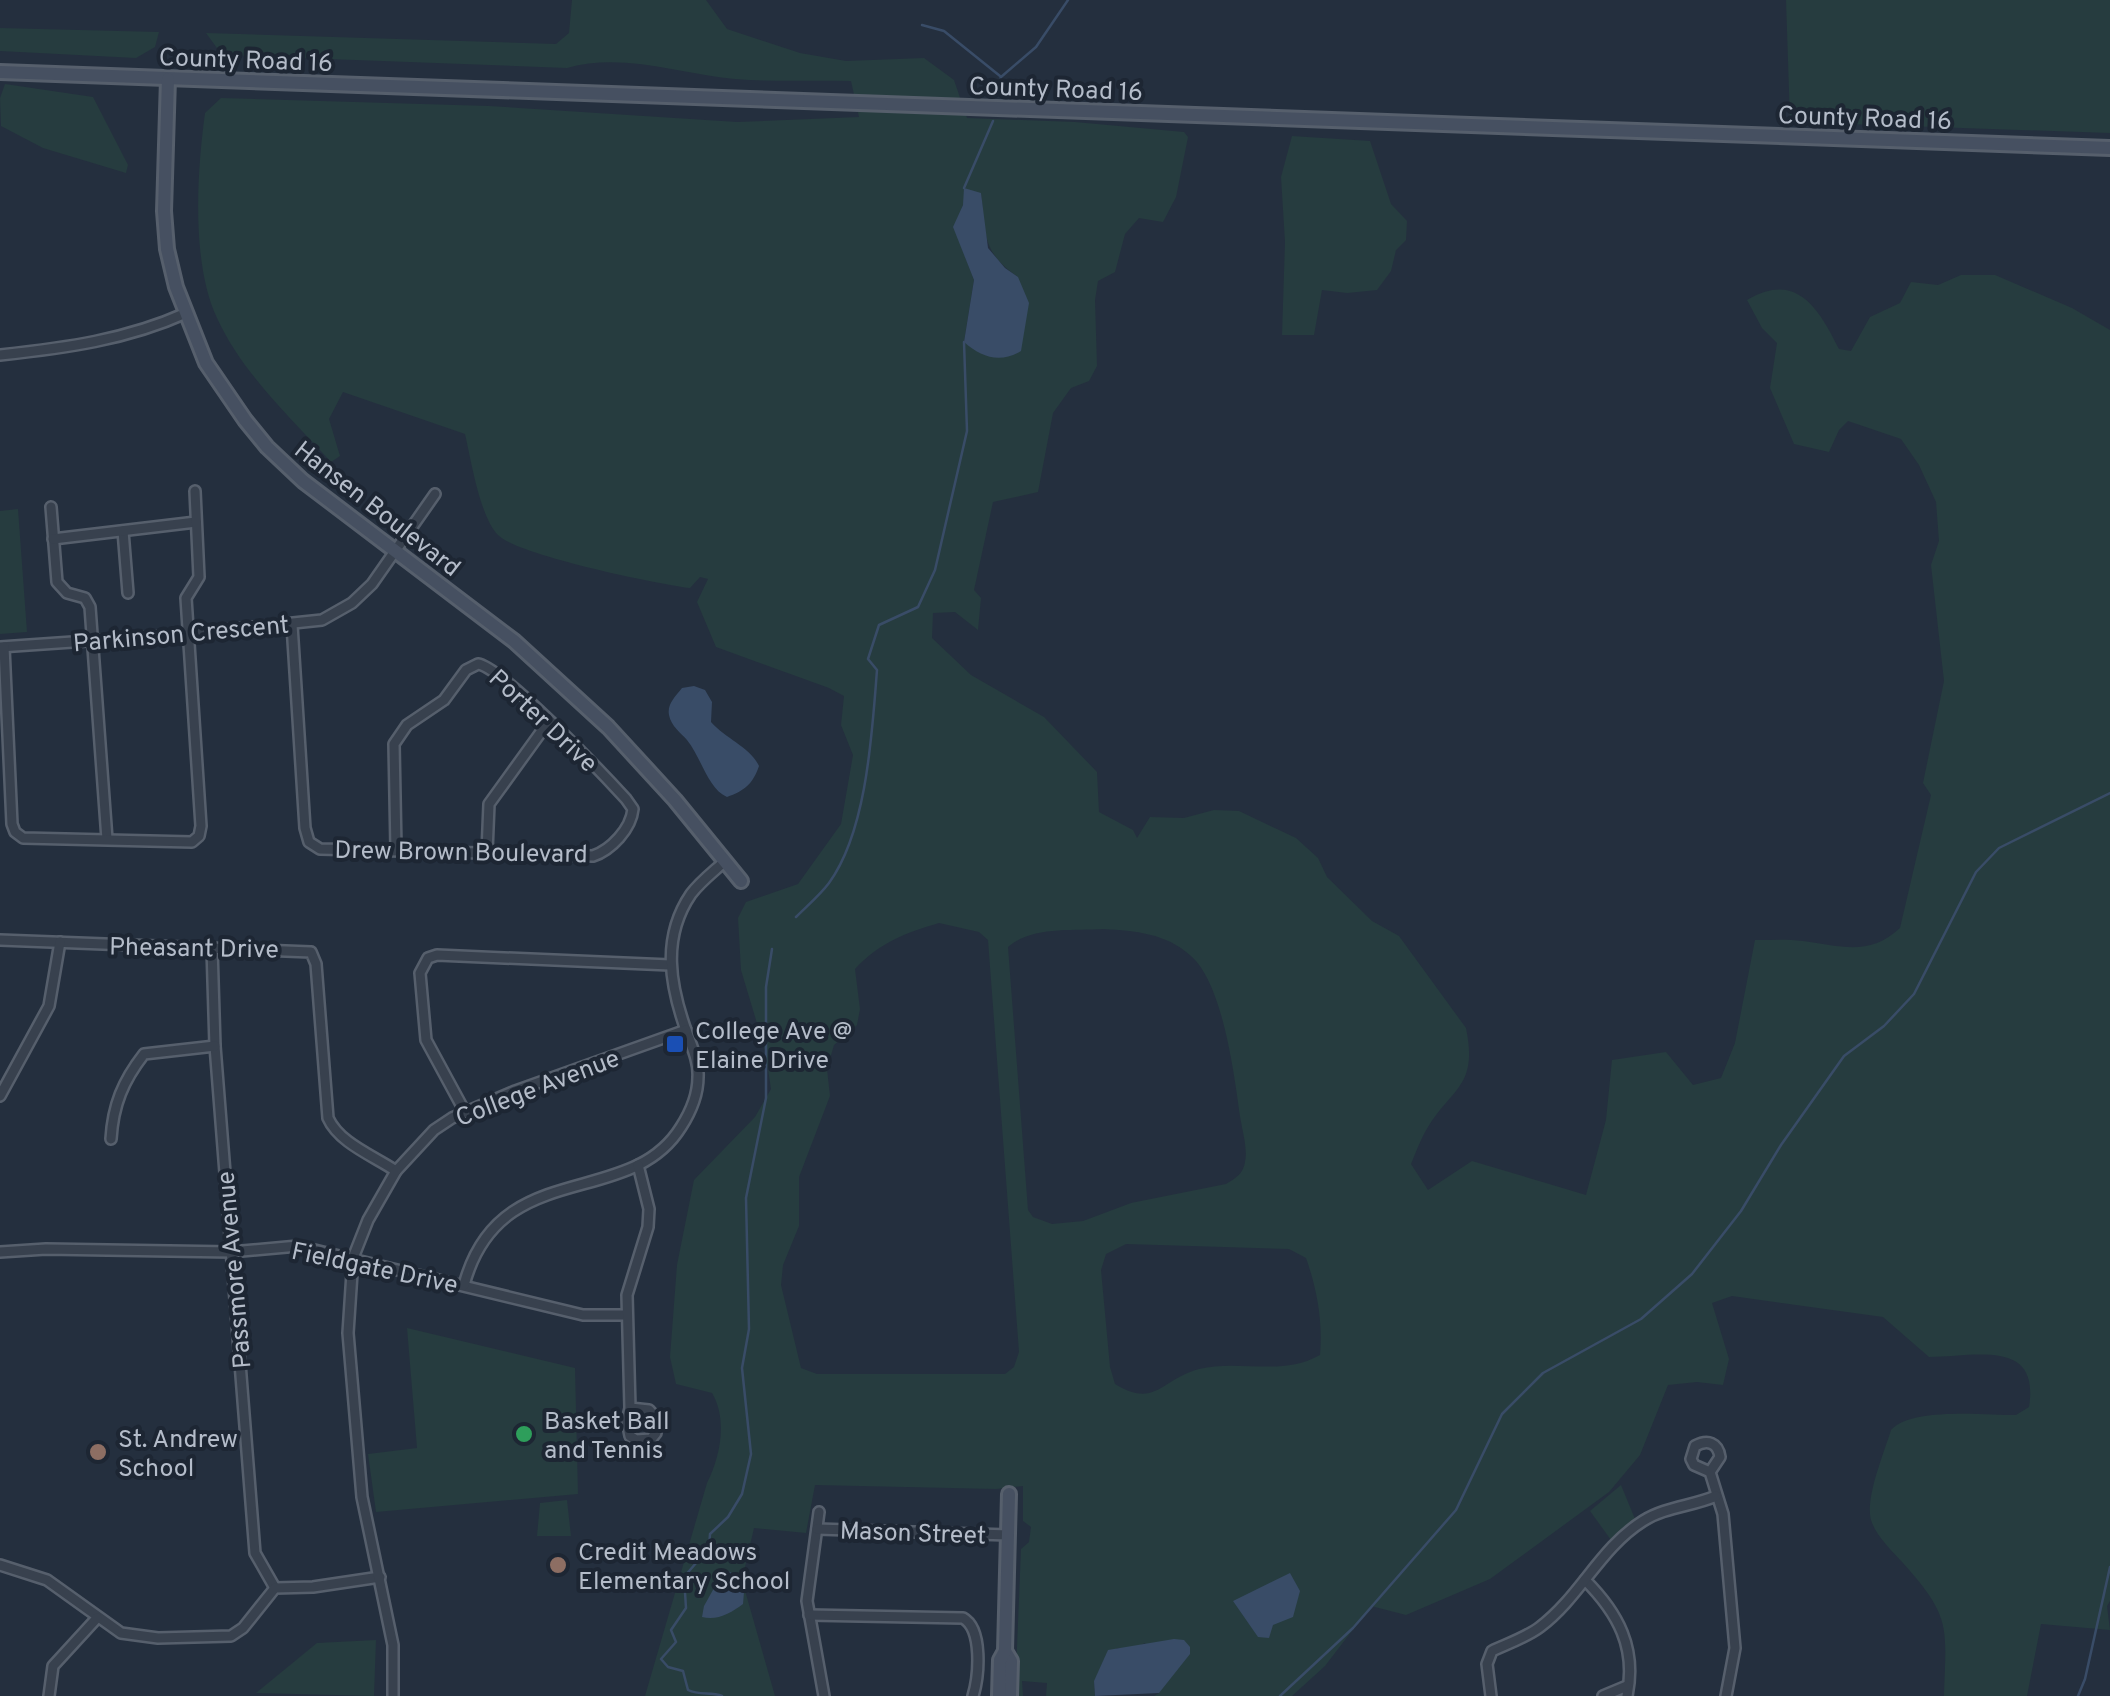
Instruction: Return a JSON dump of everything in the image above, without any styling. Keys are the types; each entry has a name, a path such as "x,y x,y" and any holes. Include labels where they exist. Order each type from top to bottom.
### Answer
{"main road":[{"name":"County Road 16","path":"0,72 2110,148"},
{"name":"Hansen Boulevard","path":"168,79 164,211 167,250 206,363 267,447 303,481 514,641 608,727 741,881"},
{"path":"999,1696 1009,1494"},
{"path":"1004,1651 1011,1661 1010,1696"}],"street":[{"path":"0,355 119,338 186,313"},
{"path":"2,647 12,824 16,832 23,838 192,842 200,836 186,598 199,576 195,491"},
{"name":"Parkinson Crescent","path":"2,647 322,620 352,603 372,584 435,494"},
{"path":"51,507 56,582 64,591 88,602 107,838"},
{"path":"53,539 196,522"},
{"path":"122,531 128,593"},
{"name":"Drew Brown Boulevard","path":"292,625 305,828 309,842 320,849 593,856 610,848 633,815"},
{"name":"Porter Drive","path":"396,849 394,744 407,725 444,700 471,666 486,665 549,721 632,805 633,815"},
{"path":"487,852 490,804 549,721"},
{"path":"464,1285 474,1251 486,1234 525,1203 638,1165 668,1145 690,1110 697,1089 698,1064 675,998 670,965 678,918 693,891 724,862"},
{"name":"Pheasant Drive","path":"0,940 304,950 314,956 332,1129 396,1171"},
{"path":"0,1096 49,1006 60,942"},
{"name":"Passmore Avenue","path":"212,948 255,1554 275,1588"},
{"path":"465,1112 426,1040 420,973 425,960 436,955 670,965"},
{"name":"College Avenue","path":"393,1696 393,1645 356,1454 348,1333 353,1258 368,1220 396,1171 434,1130 465,1112 686,1030"},
{"path":"111,1139 112,1111 128,1075 144,1054 216,1046"},
{"path":"630,1408 628,1284 650,1209 638,1165"},
{"name":"Fieldgate Drive","path":"0,1252 232,1252 298,1246 583,1315 626,1316"},
{"path":"1710,1472 1723,1514 1735,1648 1726,1696"},
{"path":"1491,1696 1487,1664 1492,1651 1538,1629 1566,1604 1610,1548 1644,1520 1716,1496"},
{"path":"819,1512 808,1600 824,1696"},
{"name":"Mason Street","path":"816,1529 1009,1535"},
{"path":"0,1566 47,1580 97,1618 121,1632 138,1636 220,1638 237,1634 275,1588 380,1577"},
{"path":"1585,1580 1615,1615 1626,1638 1630,1654 1626,1696"},
{"path":"809,1615 963,1618 970,1622 977,1637 973,1696"},
{"path":"49,1696 53,1666 97,1618"},
{"path":"1603,1696 1629,1684"}],"green space":[{"path":"572,0 706,0 727,29 800,53 846,61 924,58 954,80 967,118 1075,122 1184,132 1188,137 1176,197 1163,222 1139,218 1125,234 1115,272 1098,281 1097,366 1089,381 1071,388 1053,413 1038,492 993,502 974,590 981,598 978,630 955,612 933,613 932,638 971,675 1044,717 1097,772 1099,812 1133,830 1137,838 1150,817 1184,818 1214,810 1239,811 1296,838 1318,858 1327,877 1372,921 1399,936 1466,1028 1469,1047 1466,1074 1428,1127 1411,1164 1428,1190 1472,1161 1586,1195 1606,1120 1612,1060 1666,1052 1693,1085 1721,1078 1735,1043 1755,940 1854,947 1877,943 1900,928 1931,795 1923,783 1944,681 1931,565 1939,541 1936,502 1919,465 1901,439 1848,421 1829,452 1794,444 1770,388 1777,343 1762,328 1747,300 1764,292 1792,292 1814,307 1839,349 1851,351 1870,317 1900,303 1911,282 1938,285 1961,275 1995,275 2072,308 2110,330 2107,1606 2110,1630 2041,1624 2027,1696 1944,1696 1943,1624 1930,1597 1873,1526 1873,1488 1891,1430 1901,1423 1931,1415 2016,1415 2029,1407 2030,1385 2024,1370 2000,1356 1929,1357 1883,1317 1732,1296 1712,1303 1729,1359 1723,1385 1668,1385 1640,1455 1609,1492 1490,1579 1406,1615 1371,1606 1325,1666 1292,1696 1154,1696 1159,1693 1145,1643 1135,1648 1117,1648 1094,1681 1095,1696 1046,1696 1047,1683 1022,1681 1023,1696 1015,1696 1021,1549 1029,1542 1031,1527 1023,1521 1023,1486 996,1489 815,1485 806,1533 754,1528 742,1580 775,1696 645,1696 720,1438 720,1415 712,1393 676,1384 670,1357 677,1265 694,1180 755,1117 771,1089 765,1050 741,970 738,918 746,902 798,884 841,824 853,755 841,725 844,696 716,647 697,602 708,579 700,577 690,588 649,581 558,560 498,535 481,502 465,434 343,392 329,419 340,456 331,462 268,394 227,338 203,271 198,217 205,113 221,98 489,106 737,122 859,117 851,81 735,79 609,62 567,68 222,55 206,33 556,44 569,33","holes":["981,193 987,241 997,259 1018,277 964,342 974,280 954,227 963,205","939,923 979,932 988,940 1019,1352 1014,1367 1005,1374 817,1374 801,1368 781,1285 783,1265 799,1226 799,1177 830,1096 827,1069 834,1045 857,1025 860,1009 855,969 904,935","1104,929 1161,938 1181,948 1202,969 1219,1008 1234,1077 1246,1157 1236,1178 1226,1184 1131,1203 1083,1221 1052,1224 1033,1217 1028,1210 1008,947 1029,936","1126,1244 1289,1249 1306,1258 1310,1270 1320,1318 1320,1355 1290,1365 1214,1366 1186,1374 1150,1393 1129,1391 1115,1384 1110,1367 1101,1270 1106,1254"]},
{"path":"1786,0 2110,0 2110,133 1790,122"},
{"path":"0,28 159,32 155,47 136,58 0,51"},
{"path":"5,84 93,97 128,165 126,173 43,148 1,126 0,98"},
{"path":"1292,136 1370,141 1391,204 1407,221 1406,240 1396,250 1391,271 1377,290 1322,290 1314,335 1282,335 1285,242 1281,177"},
{"path":"18,509 27,632 0,634 0,511"},
{"path":"407,1328 575,1368 578,1494 376,1512 368,1454 417,1448"},
{"path":"1621,1485 1635,1519 1611,1540 1590,1511"},
{"path":"567,1500 571,1536 537,1536 540,1503"},
{"path":"376,1640 374,1696 256,1693 317,1643"}],"water":[{"path":"964,188 981,193 988,248 1018,277 1029,303 1021,351 1006,357 984,355 964,342 974,280 953,227 963,205"},
{"path":"694,686 705,690 712,702 711,722 759,766 747,786 727,797 715,787 670,719 669,707 674,698 682,688"},
{"path":"723,1572 737,1576 744,1592 743,1604 724,1615 702,1617"},
{"path":"1290,1573 1300,1591 1293,1617 1273,1625 1269,1638 1258,1637 1233,1601"},
{"path":"1184,1640 1190,1654 1159,1693 1095,1696 1094,1681 1108,1650"}],"waterway":[{"path":"992,95 1001,77 1036,47 1068,0"},
{"path":"922,25 944,31 1000,76"},
{"path":"964,188 993,121"},
{"path":"796,917 829,883 842,862 860,809 877,670 868,659 879,625 918,607 935,570 967,431 964,342"},
{"path":"1280,1696 1353,1628 1456,1510 1502,1414 1543,1373 1641,1319 1692,1274 1741,1211 1781,1145 1844,1056 1884,1026 1914,994 1976,872 1999,848 2110,793"},
{"path":"722,1696 688,1690 683,1671 668,1667 661,1659 676,1642 671,1630 686,1608 684,1577 709,1548 710,1534 728,1517 742,1494 751,1454 742,1368 749,1329 746,1198 766,1098 766,987 772,949"},
{"path":"2078,1696 2110,1567"}],"place":[{"name":"College Ave @ Elaine Drive","path":"675,1044"},
{"name":"Basket Ball and Tennis","path":"524,1434"},
{"name":"St. Andrew School","path":"98,1452"},
{"name":"Credit Meadows Elementary School","path":"558,1565"}]}
